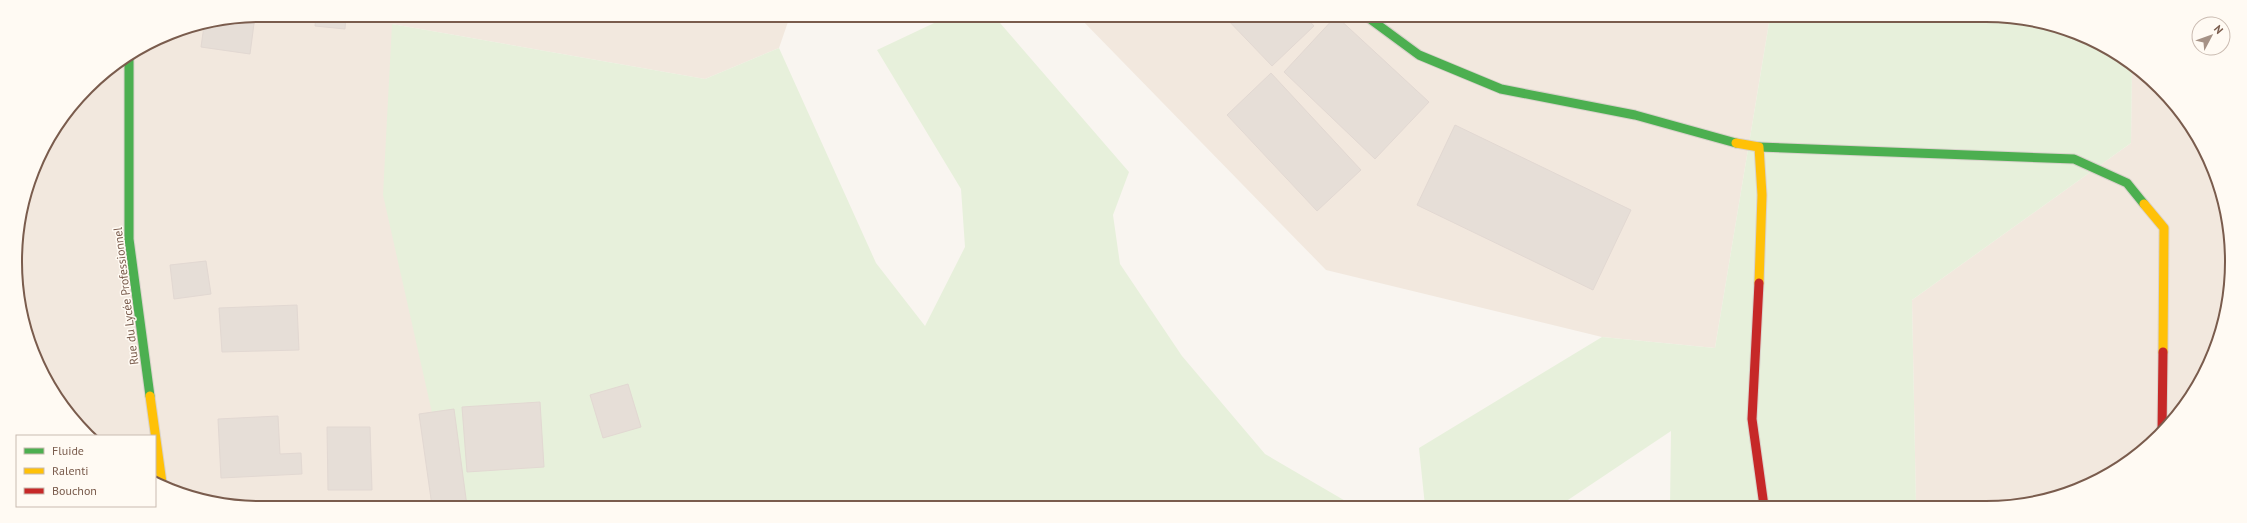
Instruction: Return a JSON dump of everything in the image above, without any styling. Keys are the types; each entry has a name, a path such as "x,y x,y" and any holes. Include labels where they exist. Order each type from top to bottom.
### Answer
{"street":[{"path":"1374,22 1418,55 1501,89 1635,115 1739,144 1760,147 2074,159 2127,183 2164,228 2162,423"},
{"name":"Rue du Lycée Professionnel","path":"128,62 129,239 156,435"},
{"path":"1760,147 1762,195 1761,256 1752,419 1763,501"},
{"name":"Rue du Lycée Professionnel","path":"156,439 161,479"}],"shaded area":[{"path":"262,22 788,22 779,48 705,79 392,24 452,501 262,501 230,499 200,493 170,483 156,476 156,435 96,435 81,419 62,395 40,353 30,323 24,293 22,262 24,230 30,200 40,170 62,128 71,116 92,92 128,62 170,40 200,30 230,24"},
{"path":"1084,22 1769,22 1715,348 1602,337 1326,270"},
{"path":"2132,72 2155,92 2185,128 2207,170 2217,200 2223,230 2225,262 2223,293 2217,323 2207,353 2185,395 2155,431 2131,452 2119,461 2077,483 2047,493 2017,499 1986,501 1916,501 1912,300 2131,143"}],"green space":[{"path":"936,22 999,22 1129,172 1113,215 1120,264 1182,356 1265,454 1345,501 452,501 383,195 392,24 705,79 779,48 876,263 925,326 965,247 961,189 877,50"},
{"path":"1769,22 1986,22 2017,24 2047,30 2077,40 2119,62 2132,72 2131,143 1912,300 1916,501 1670,501 1671,431 1566,501 1424,501 1419,448 1602,337 1715,348"}],"building":[{"path":"254,22 250,54 201,47 204,29 230,24"},
{"path":"315,22 346,22 345,29 315,26"},
{"path":"1230,22 1310,22 1314,26 1272,66"},
{"path":"1330,22 1342,22 1429,102 1375,159 1284,72"},
{"path":"1271,73 1361,170 1317,211 1227,115"},
{"path":"1455,125 1631,210 1593,290 1417,205"},
{"path":"206,261 211,294 174,299 170,265"},
{"path":"297,305 299,350 222,352 219,308"},
{"path":"628,384 641,427 603,438 590,395"},
{"path":"540,402 544,467 467,472 462,407"},
{"path":"454,409 466,501 431,501 419,414"},
{"path":"278,416 280,454 301,453 302,474 221,478 218,419"},
{"path":"327,427 370,427 372,490 328,490"}],"traffic: fast":[{"path":"1374,22 1419,55 1501,89 1635,115 1736,143"},
{"path":"129,61 129,239 150,396"},
{"path":"1759,147 2074,159 2127,183 2144,204"}],"traffic: slow":[{"path":"1736,143 1759,147 1762,195 1759,283"},
{"path":"2144,204 2164,228 2163,352"},
{"path":"150,396 155,435"},
{"path":"156,440 161,479"}],"traffic: jam":[{"path":"1759,283 1752,419 1763,501"},
{"path":"2162,423 2163,352"}]}
